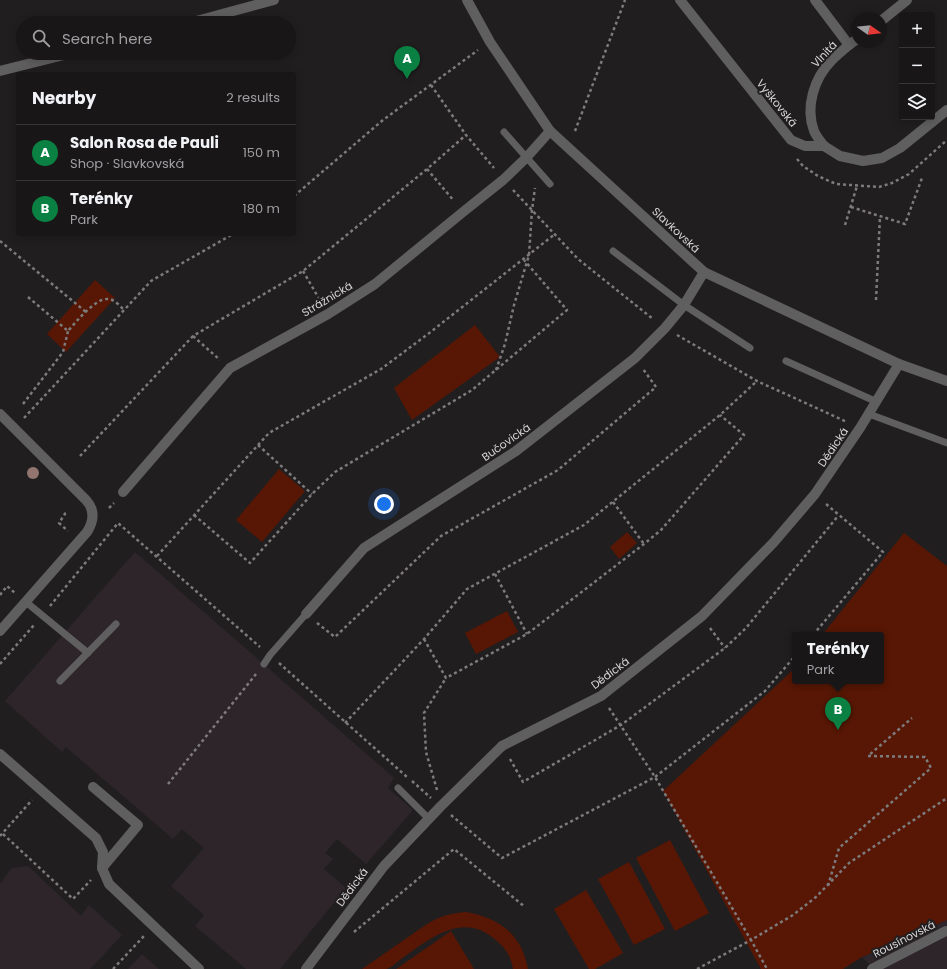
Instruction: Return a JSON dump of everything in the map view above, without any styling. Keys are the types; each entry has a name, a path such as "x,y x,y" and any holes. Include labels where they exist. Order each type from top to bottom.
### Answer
{"street":[{"path":"216,16 274,0"},
{"name":"Slavkovská","path":"467,0 490,42 550,131 704,272 899,364 947,381"},
{"name":"Vyškovská","path":"680,0 792,140 806,146 824,146 840,156 862,161 882,158 900,148 947,110"},
{"name":"Vlnitá","path":"815,0 851,40"},
{"path":"887,16 908,0"},
{"name":"Vlnitá","path":"824,146 815,132 810,116 813,94 819,76 832,60 851,44"},
{"path":"0,71 44,60"},
{"name":"Strážnická","path":"123,492 230,368 328,314 375,284 504,180 550,131"},
{"name":"Bučovická","path":"306,614 364,548 516,451 635,358 665,328 684,305 704,272"},
{"name":"Dědická","path":"306,969 384,866 441,806 502,746 601,696 702,616 774,542 815,494 877,402 899,364"},
{"path":"0,414 86,500 91,507 93,515 87,532 0,631"},
{"path":"0,754 96,838 103,852 102,868 109,884 199,969"},
{"path":"93,788 138,825 102,868"},
{"name":"Rousínovská","path":"872,969 946,931"}],"lane":[{"path":"504,132 550,184"},
{"path":"613,251 684,305 750,348"},
{"path":"786,361 877,402"},
{"path":"869,414 947,443"},
{"path":"26,602 88,653"},
{"path":"264,664 306,614"},
{"path":"60,681 116,624"},
{"path":"398,788 429,819"}],"path":[{"path":"575,130 625,0"},
{"path":"296,194 383,120 490,42"},
{"path":"80,456 193,336 303,271 466,135"},
{"path":"427,169 463,212"},
{"path":"496,370 505,344 514,305 529,255 532,210 538,171"},
{"path":"851,207 905,224 922,178"},
{"path":"845,225 857,186"},
{"path":"876,300 880,216"},
{"path":"157,556 269,433 381,369 524,260 555,234"},
{"path":"15,429 30,410 151,281 230,236"},
{"path":"0,241 86,312"},
{"path":"194,515 250,563 312,494 334,472 472,390 567,310 524,260"},
{"path":"303,271 328,314"},
{"path":"28,297 68,331"},
{"path":"23,404 63,352 68,331 86,312 97,302 108,298 124,310"},
{"path":"193,336 230,368"},
{"path":"306,614 335,637 441,536 558,470 656,387 635,358"},
{"path":"345,723 424,639 467,589 584,525 720,415 757,380"},
{"path":"441,806 426,752 424,713 446,678 527,634 661,530 744,435 720,415"},
{"path":"258,445 312,494"},
{"path":"815,494 838,516 883,552 816,632"},
{"path":"613,502 644,544"},
{"path":"502,746 523,782 621,725 725,648 746,628 838,516"},
{"path":"0,664 118,523 270,655 345,723 502,858 655,777 765,691 792,660"},
{"path":"495,574 527,634"},
{"path":"702,616 725,648"},
{"path":"424,639 446,678"},
{"path":"168,784 264,664"},
{"path":"601,696 655,777 751,940 766,969"},
{"path":"828,887 839,848 931,768 925,757 868,756 912,718"},
{"path":"41,790 1,835 73,899 102,868"},
{"path":"697,969 793,915 828,887 849,863 947,798"},
{"path":"338,925 352,934 454,850 525,907"},
{"path":"113,969 154,926"}],"shaded area":[{"path":"95,280 115,298 66,352 47,334"},
{"path":"475,325 500,357 412,420 394,388"},
{"path":"279,469 305,491 262,542 236,520"},
{"path":"627,532 637,543 619,559 610,547"},
{"path":"904,533 947,566 947,920 862,957 843,969 761,969 663,791 792,671 792,684 884,684 884,632 824,632"},
{"path":"135,552 394,778 388,788 413,810 366,864 337,839 325,853 333,859 324,869 346,888 280,969 246,969 195,926 204,915 171,886 204,848 182,829 173,839 66,747 62,752 5,701"},
{"path":"507,611 518,632 476,654 465,633"},
{"path":"670,840 709,913 675,931 636,858"},
{"path":"629,862 665,929 634,945 598,879"},
{"path":"28,866 81,916 89,905 122,935 90,969 0,969 0,884 12,868"},
{"path":"586,890 623,953 595,969 589,969 554,909"},
{"path":"466,912 499,923 507,930 520,946 528,969 513,969 506,951 500,943 480,930 468,927 456,928 444,932 422,944 386,969 362,969 432,921 446,915"},
{"path":"947,920 947,969 874,969 862,957"},
{"path":"451,931 474,969 396,969"},
{"path":"142,954 159,969 128,969"}],"place":[{"name":"Salon Rosa de Pauli","path":"407,79"},
{"name":"Terénky","path":"838,730"}]}
